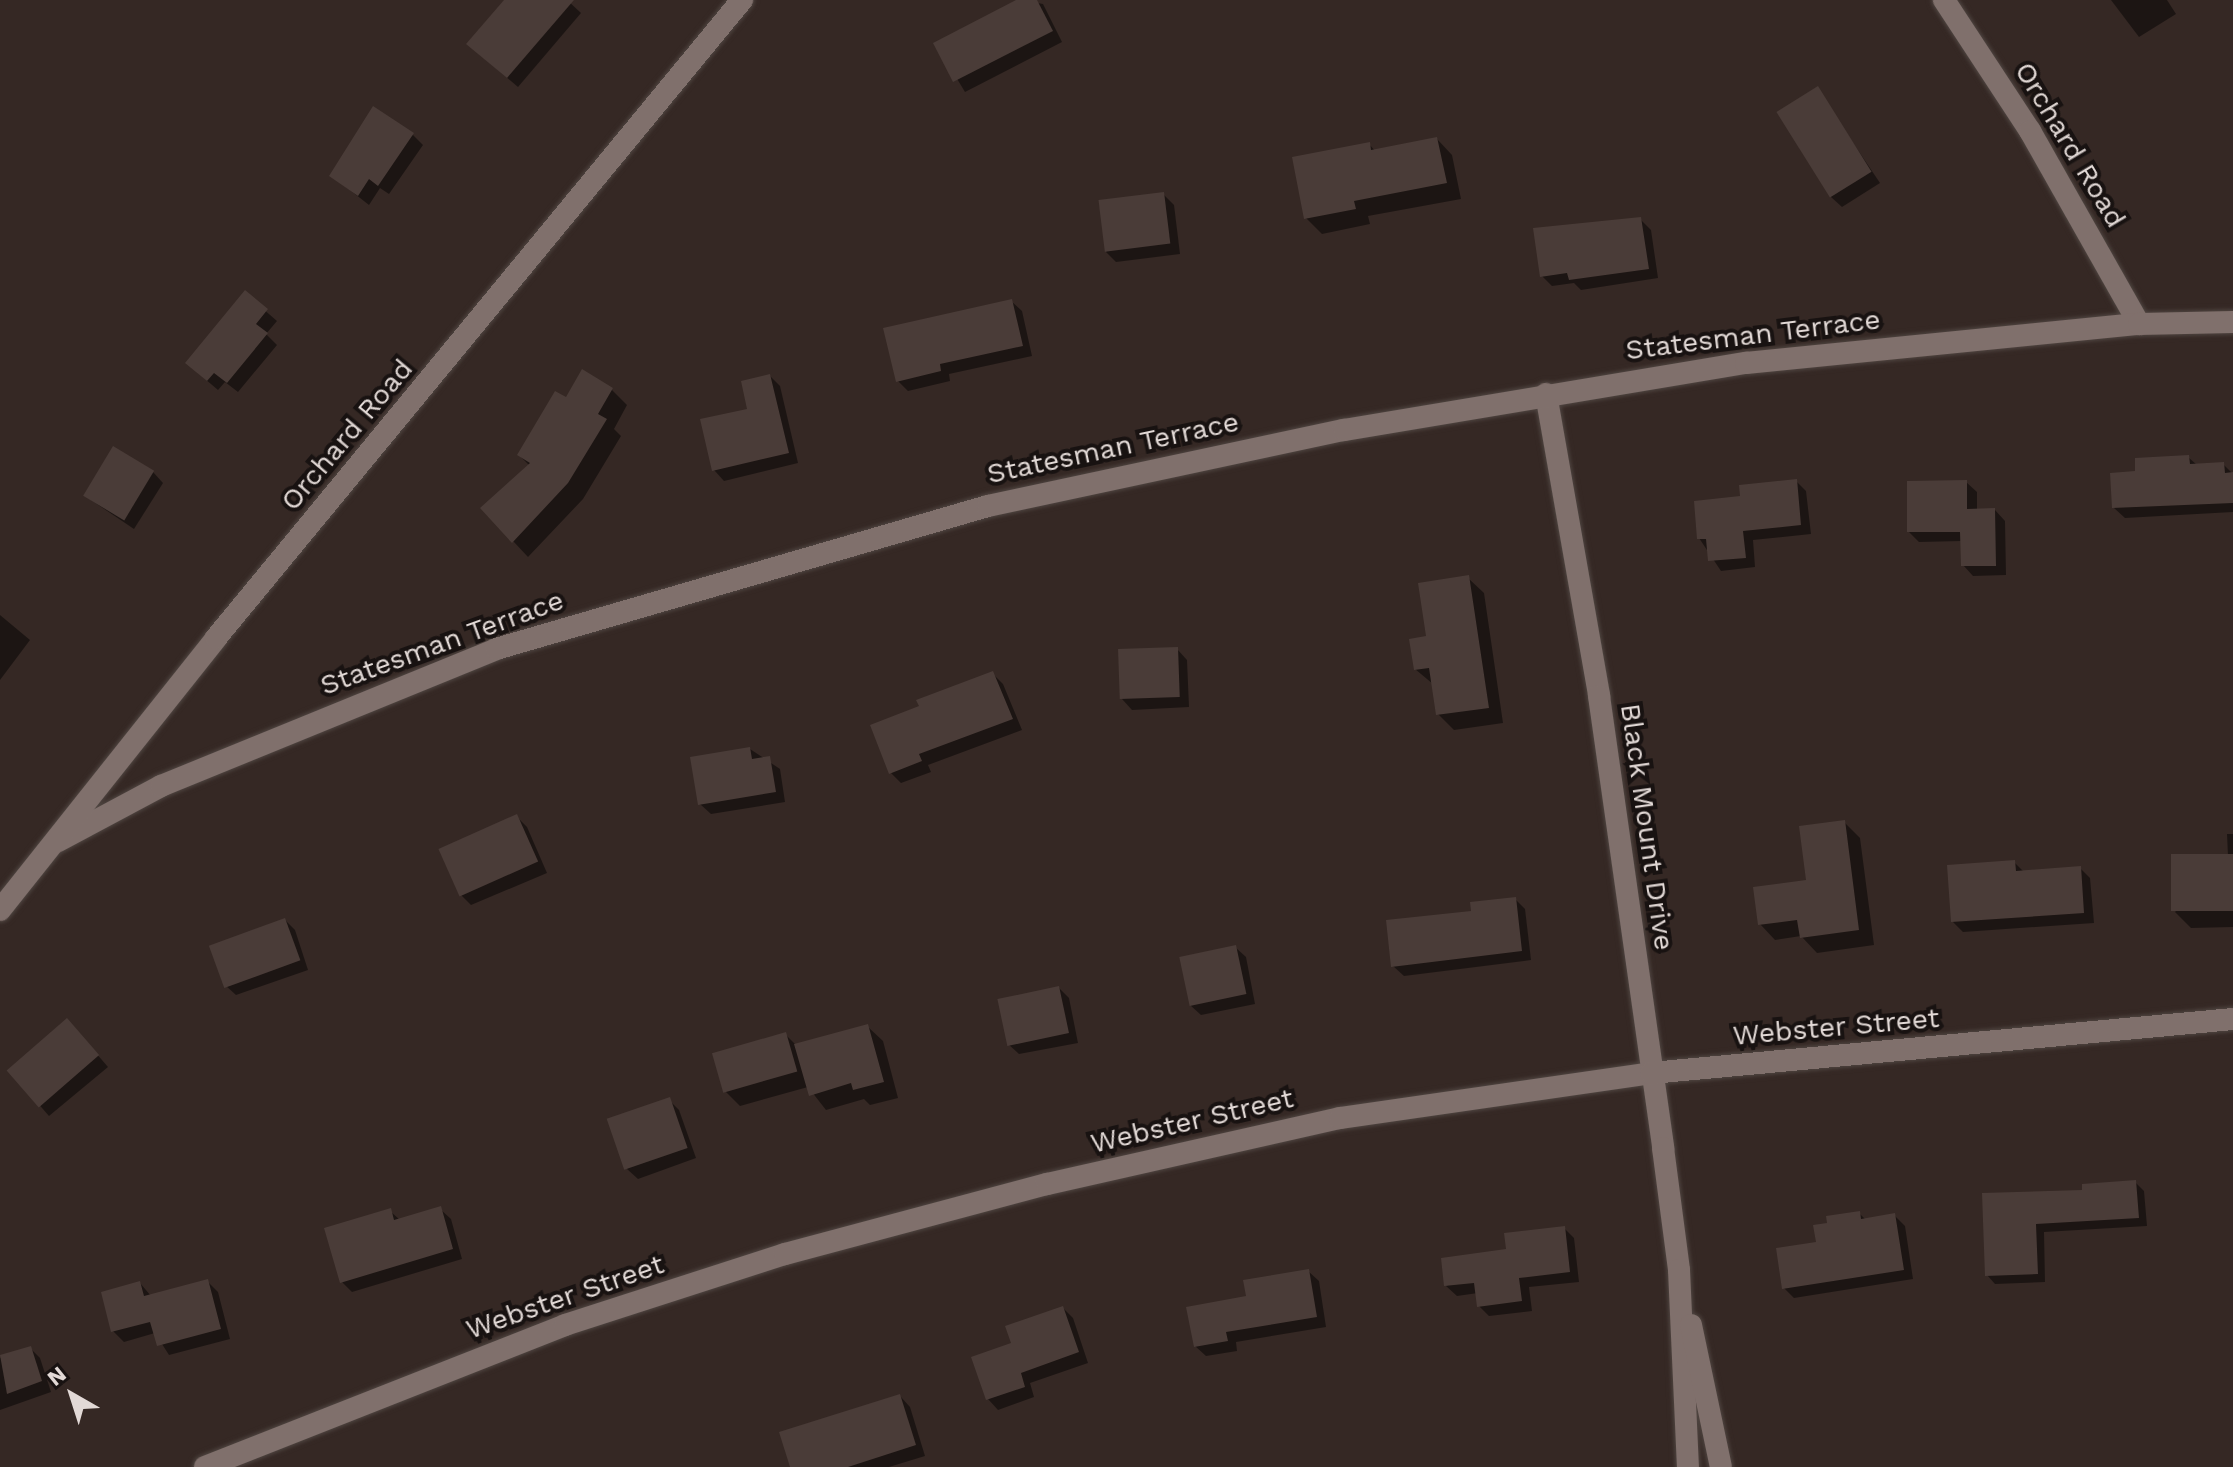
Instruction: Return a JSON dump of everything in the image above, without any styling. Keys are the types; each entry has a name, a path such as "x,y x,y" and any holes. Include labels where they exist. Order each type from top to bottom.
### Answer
{"street":[{"name":"Orchard Road","path":"0,910 58,841 216,638 742,0"},
{"name":"Orchard Road","path":"1944,0 2030,131 2139,324"},
{"name":"Statesman Terrace","path":"58,841 161,786 496,649 988,506 1139,471 1546,394 1746,363 2139,324 2233,322"},
{"name":"Black Mount Drive","path":"1546,394 1599,696 1679,1270 1721,1467"},
{"name":"Webster Street","path":"205,1467 565,1325 801,1250 1047,1184 1340,1118 1651,1073 2233,1019"},
{"name":"Black Mount Drive","path":"1679,1270 1688,1467"}],"building":[{"path":"504,0 574,0 507,78 466,44"},
{"path":"1016,0 1037,0 1053,31 953,82 933,43"},
{"path":"1818,86 1872,172 1830,198 1776,112"},
{"path":"373,106 414,133 378,186 369,179 358,196 329,176"},
{"path":"1437,137 1447,183 1354,201 1356,209 1304,219 1292,157 1370,142 1371,150"},
{"path":"1164,192 1170,244 1105,252 1098,200"},
{"path":"1641,217 1649,269 1569,280 1567,273 1540,277 1533,228"},
{"path":"245,290 268,309 256,324 268,333 227,383 214,373 207,381 185,363"},
{"path":"1012,299 1023,346 940,364 941,371 896,382 883,328"},
{"path":"582,369 613,388 598,414 607,419 568,483 512,543 480,508 530,463 517,455 555,391 566,397"},
{"path":"770,374 789,453 712,471 700,419 747,409 741,381"},
{"path":"113,446 154,471 124,520 83,496"},
{"path":"2189,455 2190,464 2224,462 2225,473 2233,472 2233,503 2112,508 2110,473 2135,471 2135,458"},
{"path":"1797,479 1801,525 1743,531 1746,558 1708,561 1706,539 1697,539 1694,501 1740,496 1739,485"},
{"path":"1967,480 1967,509 1995,508 1996,566 1961,566 1960,532 1907,532 1907,481"},
{"path":"1469,575 1489,708 1436,715 1429,668 1414,670 1409,639 1426,636 1418,583"},
{"path":"1178,647 1180,697 1120,699 1118,649"},
{"path":"993,671 1013,719 919,754 922,761 889,774 870,725 919,706 916,700"},
{"path":"750,747 752,759 770,756 776,792 698,805 690,757"},
{"path":"517,814 538,862 460,896 438,849"},
{"path":"1845,820 1859,930 1800,938 1797,920 1758,925 1753,887 1806,880 1799,826"},
{"path":"2171,854 2233,854 2233,911 2171,911"},
{"path":"2015,860 2016,871 2081,866 2084,913 1951,922 1947,865"},
{"path":"1516,897 1522,951 1391,967 1386,920 1471,911 1470,902"},
{"path":"285,918 300,960 224,988 209,946"},
{"path":"1236,945 1246,994 1190,1006 1179,957"},
{"path":"1059,986 1069,1033 1007,1046 997,999"},
{"path":"67,1018 99,1055 39,1107 7,1070"},
{"path":"868,1024 884,1082 853,1090 851,1083 809,1096 794,1044"},
{"path":"786,1032 797,1071 723,1093 712,1053"},
{"path":"670,1097 688,1148 624,1170 607,1119"},
{"path":"2136,1180 2139,1218 2036,1224 2038,1274 1985,1276 1982,1193 2082,1190 2082,1184"},
{"path":"441,1206 453,1249 340,1283 324,1228 391,1208 394,1220"},
{"path":"1860,1211 1861,1219 1895,1213 1904,1270 1782,1289 1776,1248 1816,1242 1813,1225 1827,1223 1826,1216"},
{"path":"1565,1226 1570,1272 1519,1278 1522,1301 1477,1307 1474,1283 1444,1286 1441,1258 1506,1249 1504,1233"},
{"path":"1309,1269 1317,1317 1226,1332 1228,1341 1194,1347 1186,1307 1246,1296 1243,1280"},
{"path":"208,1279 221,1329 157,1346 150,1322 111,1332 101,1292 140,1281 144,1296"},
{"path":"1063,1306 1079,1352 1021,1373 1025,1387 986,1400 971,1357 1011,1343 1005,1326"},
{"path":"31,1346 42,1381 7,1394 0,1355"},
{"path":"900,1394 916,1445 848,1467 790,1467 779,1432"}]}
